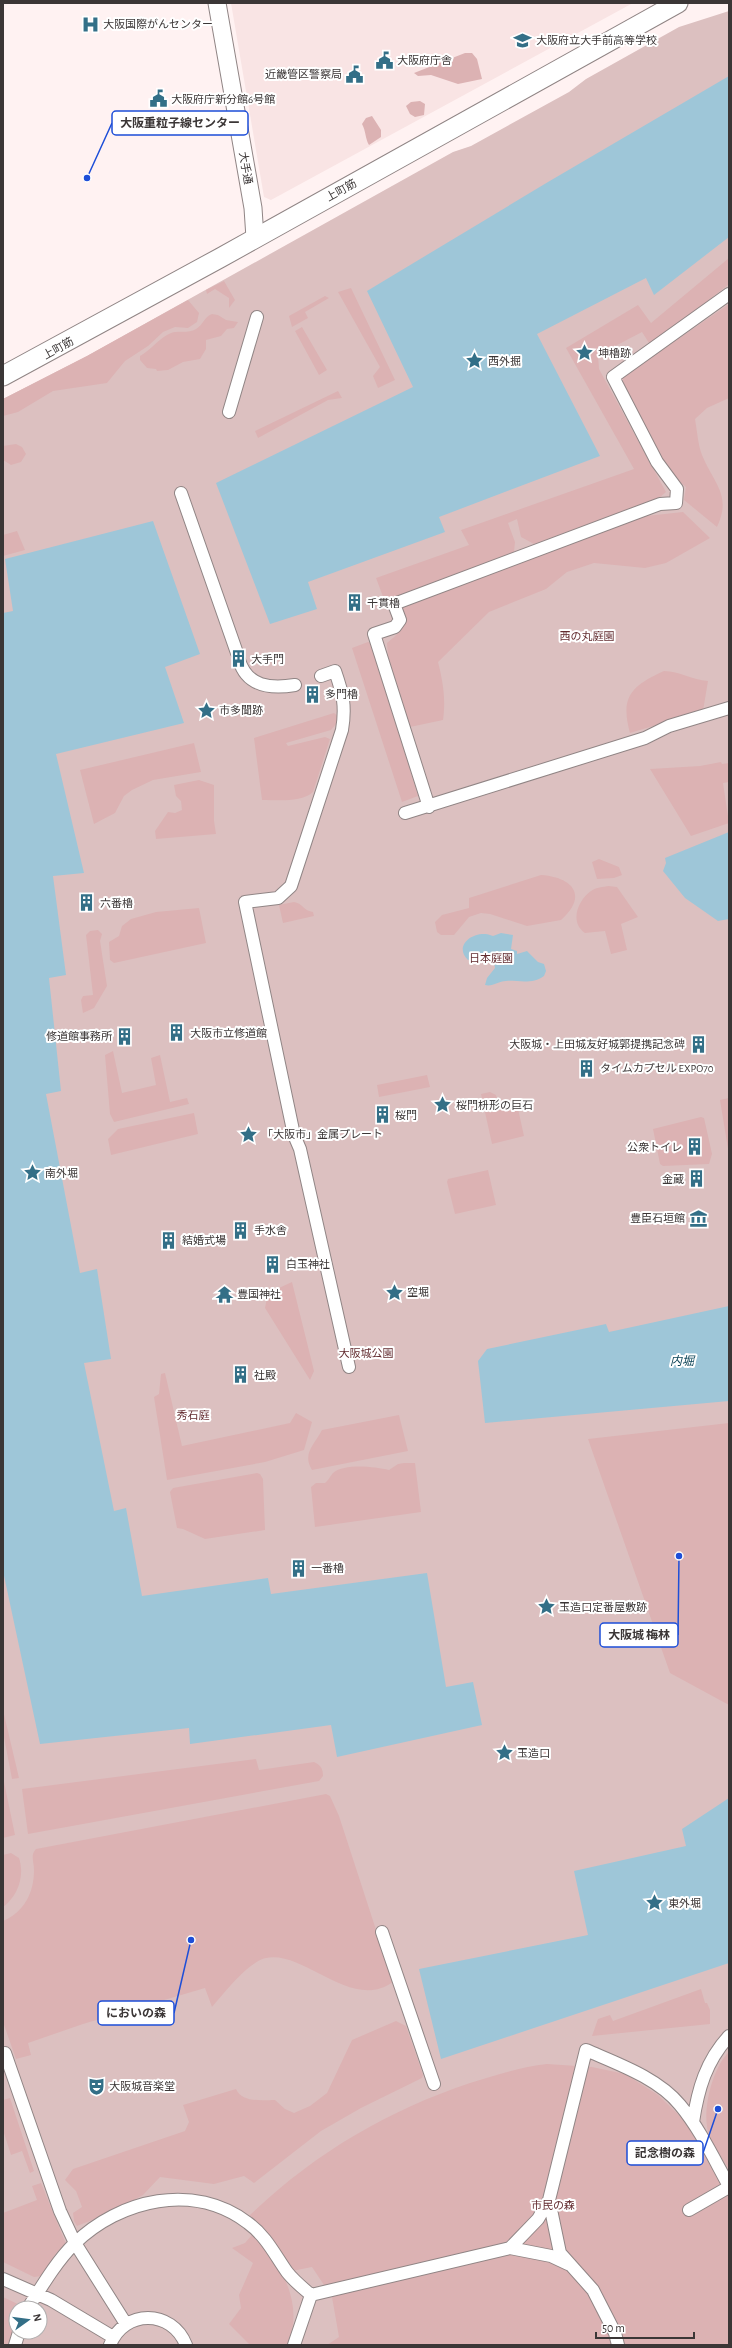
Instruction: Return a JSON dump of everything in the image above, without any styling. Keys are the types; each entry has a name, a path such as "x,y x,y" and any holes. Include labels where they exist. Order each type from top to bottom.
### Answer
{"main road":[{"name":"上町筋","path":"3,376 678,3"}],"street":[{"name":"大手通","path":"217,3 253,208 255,238"},
{"path":"429,807 374,634 395,627 400,620 394,604 660,504 676,502 677,489 657,462 613,378 729,294"},
{"path":"229,412 257,316"},
{"path":"181,493 238,657 250,680 262,685 279,688 295,685"},
{"path":"321,676 335,671 344,698 345,711 342,730 291,886 278,898 245,902 294,1135 300,1149 349,1367"},
{"path":"404,813 429,807 645,738 669,726 729,708"},
{"path":"382,1932 434,2084"},
{"path":"693,2122 696,2100 704,2073 716,2050 729,2036"},
{"path":"510,2248 538,2219 549,2200 586,2050 650,2081 679,2104 693,2122 729,2186 689,2210"},
{"path":"5,2053 45,2174 60,2211 75,2243 126,2324"},
{"path":"33,2300 60,2260 75,2243 109,2219 141,2205 171,2199 187,2199 208,2203 225,2209 250,2224 267,2241 288,2273 311,2295"},
{"path":"549,2200 560,2253 568,2264 593,2290 615,2333 618,2345"},
{"path":"311,2295 510,2248 551,2256 568,2264"},
{"path":"3,2279 72,2311 111,2341 126,2324 141,2318 161,2319 177,2329 186,2345"},
{"path":"294,2345 311,2295"}],"shaded area":[{"path":"231,3 633,3 271,200 264,197"}],"green space":[{"name":"大阪城公園","path":"729,11 729,2345 3,2345 3,399 87,356 453,152 471,146 569,92 586,79 679,27"},
{"path":"465,53 472,53 477,59 482,79 458,84 431,75 418,76 414,73"},
{"path":"420,101 425,104 424,115 415,117 410,114 406,106 411,102"},
{"path":"372,116 381,130 381,137 369,145 362,124 366,118"},
{"path":"729,258 729,284 656,342 649,343 642,332 598,355 599,369 666,492 659,498 534,544 521,537 517,519 508,523 515,542 514,552 385,602 376,578 469,545 461,530 634,469 566,348 638,305 651,323"},
{"path":"224,281 235,300 229,308 229,298 215,289 207,294 206,290"},
{"path":"351,288 395,380 378,388 373,376 380,367 338,292"},
{"path":"325,296 329,298 305,312 308,318 292,327 289,316"},
{"path":"188,300 199,313 197,322 188,328 175,327 163,332 148,346 125,361 107,383 53,391 18,412 3,416 3,399 87,356"},
{"path":"729,304 729,398 707,408 695,419 702,455 720,490 722,498 723,506 717,527 684,500 686,487 676,478 659,453 623,384 623,377"},
{"path":"212,314 218,315 226,320 238,322 234,328 227,329 221,336 206,340 206,349 200,359 183,362 168,370 157,371 156,369 147,368 140,360 140,356 159,340 174,332 187,332 193,330"},
{"path":"302,327 327,370 319,375 295,331"},
{"path":"338,391 342,398 328,400 258,438 255,431"},
{"path":"16,444 22,447 26,454 21,462 11,465 3,460 3,446"},
{"path":"683,512 710,538 666,563 645,568 594,563 567,572 546,589 489,612 438,662 444,691 443,720 410,727 388,656 387,643 400,631 403,624 400,608 646,516"},
{"path":"17,531 25,550 3,556 3,535"},
{"path":"368,642 371,643 418,796 402,802 352,648"},
{"path":"664,671 675,672 708,681 703,711 630,733 626,710 631,694 643,682"},
{"path":"334,713 338,716 337,723 331,730 286,743 288,746 325,737 330,739 313,792 308,796 296,799 262,800 254,738"},
{"path":"194,743 201,772 153,780 132,790 124,796 115,813 94,824 80,770"},
{"path":"721,762 722,764 729,763 729,782 723,783 729,823 691,836 650,769 700,766"},
{"path":"199,780 214,785 214,821 216,834 156,839 155,831 168,812 175,813 182,810 181,801 176,796 174,785"},
{"path":"599,859 619,867 622,875 614,878 597,879 592,862"},
{"path":"541,875 561,879 573,889 575,895 574,903 561,920 527,926 490,914 481,913 469,917 454,935 441,935 437,932 435,922 442,915 469,908 469,898"},
{"path":"600,887 617,887 638,917 621,924 627,950 611,954 605,931 585,933 577,923 576,917 579,905 586,895"},
{"path":"294,902 313,912 314,916 283,923 279,905"},
{"path":"199,908 206,943 114,963 110,960 109,942 119,936 122,926 131,919 156,912"},
{"path":"98,930 102,934 100,941 107,986 94,1008 83,1013 81,1000 83,996 93,995 86,935 90,931"},
{"path":"113,1051 122,1093 156,1085 151,1058 160,1055 170,1102 187,1098 189,1104 114,1122 110,1114 105,1055"},
{"path":"427,1075 430,1087 379,1097 377,1085"},
{"path":"490,1092 496,1095 500,1109 517,1104 524,1136 492,1144 481,1094"},
{"path":"729,1098 729,1155 720,1100"},
{"path":"194,1113 198,1134 111,1155 108,1139 118,1129"},
{"path":"701,1117 704,1118 712,1154 709,1164 663,1166 660,1164 653,1129"},
{"path":"488,1170 496,1205 455,1214 447,1182 448,1179"},
{"path":"292,1282 314,1371 310,1380 265,1308 268,1293"},
{"path":"165,1373 182,1446 290,1423 296,1413 312,1422 304,1450 265,1462 167,1480 154,1397 159,1394 161,1374"},
{"path":"399,1415 408,1451 312,1470 308,1459 310,1450 322,1430"},
{"path":"729,1423 729,1705 670,1673 588,1439"},
{"path":"415,1463 421,1512 315,1527 311,1487 316,1483 325,1483 333,1473 345,1468 368,1467 389,1470 398,1464"},
{"path":"257,1473 260,1474 263,1479 265,1530 205,1539 183,1529 177,1528 170,1492 173,1488"},
{"path":"3,1710 19,1778 12,1779 3,1732"},
{"path":"256,1759 259,1770 314,1762 318,1764 323,1771 323,1776 319,1781 28,1834 22,1789"},
{"path":"3,1777 15,1835 3,1838"},
{"path":"326,1794 330,1796 339,1816 393,1982 377,1989 361,1990 328,1978 296,1963 281,1958 266,1958 252,1965 244,1972 212,2007 205,1988 83,2024 28,2043 31,2055 16,2059 3,2022 3,1921 22,1907 30,1894 34,1878 33,1854 36,1849"},
{"path":"11,1853 19,1858 21,1865 21,1879 13,1897 3,1907 3,1855"},
{"path":"701,1989 705,2003 707,2003 710,2010 710,2024 592,2036 598,2019 610,2015 613,2021"},
{"path":"396,2021 406,2026 423,2075 422,2078 361,2108 321,2131 254,2183 244,2176 214,2184 160,2177 143,2195 110,2213 77,2226 74,2221 73,2213 82,2207 76,2191 65,2180 73,2169 185,2131 189,2122 183,2105 236,2089 243,2097 248,2099 275,2100 285,2109 294,2113 310,2106 327,2093 352,2040"},
{"path":"729,2052 729,2170 711,2140 706,2115 707,2103 713,2079 723,2059"},
{"name":"市民の森","path":"547,2064 592,2067 625,2074 658,2095 685,2121 729,2196 729,2345 327,2345 339,2337 332,2297 312,2267 292,2271 248,2217 272,2195 324,2155 380,2121 439,2094 470,2083 518,2069"},
{"path":"10,2098 34,2171 30,2173 22,2151 11,2155 3,2130 3,2100"},
{"path":"41,2183 66,2244 56,2253 42,2276 34,2277 3,2262 3,2213 37,2200 32,2186"},
{"path":"252,2235 261,2243 277,2264 292,2299 293,2324 288,2345 250,2345 229,2324 241,2308 239,2295 253,2263 232,2248 245,2243"},
{"path":"3,2297 9,2300 8,2300 8,2340 12,2340 11,2345 3,2345"}],"water":[{"name":"西外掘","path":"729,76 729,237 654,295 646,278 537,334 600,456 439,517 445,532 308,582 317,609 270,624 216,483 413,387 367,291 548,182"},
{"name":"南外堀","path":"153,521 200,654 165,667 184,723 56,754 84,873 53,876 66,975 49,978 61,1091 46,1094 80,1273 97,1269 111,1359 84,1363 114,1511 126,1508 142,1596 268,1578 271,1594 427,1573 446,1687 473,1682 482,1725 337,1757 331,1725 190,1744 189,1728 40,1744 3,1571 3,613 13,611 5,559"},
{"path":"729,832 729,919 718,921 685,898 663,871 666,863 665,858"},
{"path":"501,933 513,935 511,949 517,951 517,954 527,951 538,962 544,964 546,971 544,976 530,981 506,981 485,985 487,978 495,968 494,961 487,954 468,960 464,954 464,944 473,936 486,934 493,936"},
{"name":"内堀","path":"729,1306 729,1401 485,1423 478,1361 487,1349 606,1324 609,1332"},
{"name":"東外堀","path":"729,1798 729,1963 441,2059 419,1969 588,1935 574,1871 686,1846 682,1829"}],"place":[{"name":"大阪国際がんセンター","path":"90,24"},
{"name":"大阪府立大手前高等学校","path":"523,40"},
{"name":"大阪府庁舎","path":"384,60"},
{"name":"近畿管区警察局","path":"355,74"},
{"name":"大阪府庁新分館6号館","path":"158,99"},
{"name":"大阪重粒子線センター","path":"87,178"},
{"name":"坤櫓跡","path":"585,353"},
{"name":"西外掘","path":"475,361"},
{"name":"千貫櫓","path":"354,603"},
{"name":"大手門","path":"238,659"},
{"name":"多門櫓","path":"312,694"},
{"name":"市多聞跡","path":"206,710"},
{"name":"六番櫓","path":"87,903"},
{"name":"大阪市立修道館","path":"177,1033"},
{"name":"修道館事務所","path":"125,1036"},
{"name":"大阪城・上田城友好城郭提携記念碑","path":"698,1044"},
{"name":"タイムカプセル EXPO70","path":"587,1068"},
{"name":"桜門枡形の巨石","path":"443,1105"},
{"name":"桜門","path":"382,1115"},
{"name":"「大阪市」金属プレート","path":"249,1134"},
{"name":"公衆トイレ","path":"695,1147"},
{"name":"南外堀","path":"32,1173"},
{"name":"金蔵","path":"697,1179"},
{"name":"豊臣石垣館","path":"698,1218"},
{"name":"手水舎","path":"241,1230"},
{"name":"結婚式場","path":"169,1240"},
{"name":"白玉神社","path":"273,1264"},
{"name":"空堀","path":"394,1292"},
{"name":"豊国神社","path":"224,1294"},
{"name":"社殿","path":"241,1375"},
{"name":"大阪城 梅林","path":"679,1556"},
{"name":"一番櫓","path":"298,1568"},
{"name":"玉造口定番屋敷跡","path":"546,1607"},
{"name":"玉造口","path":"504,1753"},
{"name":"東外堀","path":"655,1903"},
{"name":"においの森","path":"191,1940"},
{"name":"大阪城音楽堂","path":"96,2086"},
{"name":"記念樹の森","path":"718,2109"}],"park label":[{"name":"西の丸庭園","path":"587,636"},
{"name":"日本庭園","path":"491,958"},
{"name":"秀石庭","path":"193,1415"}]}
